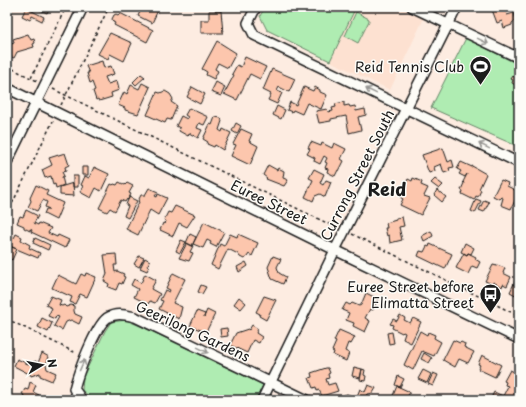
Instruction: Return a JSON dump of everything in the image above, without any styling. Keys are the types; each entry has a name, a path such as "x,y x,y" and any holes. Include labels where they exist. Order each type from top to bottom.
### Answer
{"street":[{"path":"7,162 83,7"},
{"path":"256,7 248,23 254,35 519,163"},
{"path":"412,7 519,58"},
{"name":"Currong Street South","path":"262,400 344,231 456,7"},
{"name":"Euree Street","path":"7,88 519,339"},
{"name":"Geerilong Gardens","path":"82,400 74,389 77,376 98,328 108,318 120,314 135,317 307,400"}],"path":[{"path":"31,78 66,7"},
{"path":"7,66 519,316"},
{"path":"7,319 76,353"}],"shaded area":[{"path":"356,7 401,7 424,18 390,90 330,61"}],"green space":[{"path":"265,7 356,7 330,61 267,30 260,16"},
{"path":"356,12 369,19 358,43 345,36"},
{"name":"Reid Tennis Club","path":"466,38 519,65 519,147 431,108"},
{"path":"126,320 263,385 256,400 93,400 82,390 83,377 105,331 111,322"}],"building":[{"path":"34,7 50,7 47,13"},
{"path":"142,7 159,8 152,23 138,16"},
{"path":"491,7 508,7 505,8 507,15 514,13 516,20 512,23 512,25 504,28 502,21 497,23"},
{"path":"26,8 44,17 42,21 32,16 30,20 22,16"},
{"path":"209,11 221,11 223,33 201,33 201,20 209,20"},
{"path":"120,13 153,30 147,42 114,25 115,23 112,19 114,15 118,15"},
{"path":"110,33 132,43 124,61 110,54 108,59 98,54"},
{"path":"28,34 31,40 34,39 34,47 17,52 14,58 7,55 7,48 9,45 14,43 13,39"},
{"path":"217,41 236,53 228,68 218,63 215,69 218,71 214,79 206,75 207,72 202,69"},
{"path":"245,57 266,67 260,79 250,74 237,100 224,94 234,75 232,74 237,65 241,67"},
{"path":"102,61 104,68 111,66 114,74 105,77 108,84 117,81 119,90 111,93 112,97 99,101 98,99 96,100 93,91 95,90 92,82 90,83 87,73 89,73 86,66"},
{"path":"272,69 295,79 289,92 279,87 277,91 282,93 277,104 268,100 271,94 263,90"},
{"path":"141,74 145,77 136,85 133,82"},
{"path":"517,74 519,75 519,87 512,83 513,80 511,79 513,76 516,77"},
{"path":"216,82 225,87 221,96 211,92"},
{"path":"142,83 150,87 138,114 125,110 125,108 118,105 124,92 127,94 131,85 139,89"},
{"path":"192,87 205,94 200,104 187,97"},
{"path":"304,87 313,91 315,87 320,90 320,92 327,95 321,109 307,103 302,114 293,110 292,112 287,110 290,102 296,105"},
{"path":"165,91 170,94 173,99 171,102 177,106 171,120 167,119 165,123 147,115 157,92 160,93"},
{"path":"344,102 344,106 355,106 356,111 365,109 366,115 358,117 361,130 349,133 346,116 319,123 316,111 327,109 328,112 333,111 332,108 336,107 335,104"},
{"path":"277,106 285,110 281,119 273,115"},
{"path":"189,108 208,117 204,125 199,123 197,128 202,130 198,138 189,133 188,136 179,131 180,128 176,126 181,116 187,119 188,117 185,115"},
{"path":"215,117 221,118 222,121 219,130 222,132 223,129 231,133 223,150 215,145 214,147 207,144 208,142 203,139"},
{"path":"236,123 241,126 237,134 232,131"},
{"path":"241,129 252,134 249,141 258,146 250,165 231,156 236,145 233,144"},
{"path":"311,142 321,146 322,143 332,148 334,143 346,149 341,159 344,161 335,176 327,172 328,169 325,168 327,158 324,156 320,164 314,161 315,158 307,154 310,149 308,148"},
{"path":"443,148 448,162 452,160 454,167 449,168 450,171 444,173 441,164 434,167 435,171 429,173 422,155"},
{"path":"65,153 69,165 65,167 66,171 62,172 64,176 62,177 64,185 56,188 55,184 53,185 51,176 45,178 42,170 52,165 49,158"},
{"path":"461,162 486,174 479,189 481,190 478,197 476,196 474,200 462,194 463,191 461,190 464,183 463,182 467,174 465,177 459,174 461,171 457,169"},
{"path":"268,165 277,170 278,168 284,171 283,178 288,180 284,186 266,179 267,178 263,175"},
{"path":"82,167 88,167 88,175 82,175"},
{"path":"94,167 109,174 101,191 96,188 91,198 80,192 85,176 89,178"},
{"path":"314,169 324,174 320,183 323,185 326,180 331,182 325,197 320,194 315,196 313,201 305,197 313,180 309,178"},
{"path":"73,176 78,176 78,187 73,187"},
{"path":"413,178 422,182 421,185 428,188 424,196 430,198 421,215 400,205 403,199 400,197 408,179 412,181"},
{"path":"435,179 443,185 439,189 431,183"},
{"path":"501,180 508,183 507,186 519,192 511,209 501,205 503,198 501,197 499,199 493,196"},
{"path":"119,182 125,185 127,183 133,186 129,193 131,194 128,200 127,199 125,202 121,200 115,211 110,208 107,212 99,208 111,184 117,185"},
{"path":"73,183 74,196 60,195 60,187"},
{"path":"36,185 48,191 46,195 63,203 56,220 44,214 46,209 49,209 45,207 47,202 43,200 37,211 28,207"},
{"path":"149,188 158,192 155,196 157,197 158,194 167,198 158,215 150,210 138,235 126,229 141,195 145,195"},
{"path":"437,190 446,197 442,202 434,195"},
{"path":"129,197 137,201 128,218 124,216 128,206 126,205"},
{"path":"476,199 481,201 475,213 471,211"},
{"path":"484,200 489,202 484,212 479,210"},
{"path":"175,206 195,215 187,227 179,223 173,236 160,230 163,223 165,224 166,221 164,220 168,212 171,213"},
{"path":"26,210 38,216 34,223 38,225 39,223 51,228 48,233 57,237 58,235 69,240 65,248 31,232 32,230 30,229 30,231 17,223 20,216 23,217"},
{"path":"402,217 404,226 399,227 402,240 390,243 389,235 387,236 385,228 387,228 386,223"},
{"path":"204,222 224,232 216,247 210,244 211,242 207,240 203,248 193,244"},
{"path":"431,231 433,236 424,241 422,236"},
{"path":"16,234 22,237 21,240 30,245 29,248 40,253 38,258 7,245 11,236 14,238"},
{"path":"190,234 196,237 192,246 186,243"},
{"path":"230,234 237,237 238,234 258,243 252,256 249,254 244,259 228,249 218,269 211,265 220,244 224,246"},
{"path":"35,238 50,245 48,250 33,243"},
{"path":"181,240 186,242 180,253 176,251"},
{"path":"187,243 193,246 190,252 193,253 189,261 179,258"},
{"path":"465,243 474,248 471,254 468,253 467,255 461,252"},
{"path":"430,244 452,254 445,269 418,256 420,251 424,252"},
{"path":"7,245 17,249 12,260 11,259 9,262 7,261"},
{"path":"464,253 467,255 468,253 476,257 475,259 480,262 477,268 472,266 468,274 456,268"},
{"path":"116,254 117,265 114,265 115,272 117,271 124,274 123,276 125,277 122,284 119,283 116,290 108,287 109,284 104,281 107,274 104,255"},
{"path":"139,256 144,258 139,267 134,264"},
{"path":"273,256 281,259 277,267 279,273 286,277 283,284 272,279 268,267"},
{"path":"145,258 150,261 147,266 149,267 147,271 140,268"},
{"path":"246,262 248,266 239,272 237,267"},
{"path":"493,265 505,268 503,273 511,277 507,286 503,284 502,287 493,282 492,284 485,281"},
{"path":"86,273 96,277 87,297 80,294 75,304 70,302 72,297 52,288 58,275 76,284 81,274 85,276"},
{"path":"173,273 185,279 173,303 182,307 179,319 159,309 163,301 160,300 165,290 169,292 170,290 166,288"},
{"path":"145,274 156,280 151,289 160,294 155,303 150,301 148,304 134,297 138,289 131,285 134,279 141,283"},
{"path":"517,277 519,278 519,297 510,292"},
{"path":"201,285 206,287 202,294 198,292"},
{"path":"366,293 378,299 373,310 370,309 365,318 370,321 365,332 353,326 354,323 346,320 349,313 342,310 346,303 350,305 352,303 359,306 361,305"},
{"path":"51,296 61,300 59,305 64,305 66,307 71,305 74,306 75,314 82,317 79,324 71,320 66,322 62,330 54,326 59,317 56,316 55,319 48,316 52,308 46,305"},
{"path":"264,296 276,300 266,320 259,316 260,314 256,312"},
{"path":"239,297 246,303 241,309 234,304"},
{"path":"207,310 215,314 206,332 190,326 197,311 205,314 204,317"},
{"path":"400,315 405,318 404,320 410,323 413,318 421,322 411,343 403,339 405,333 392,328 393,325 390,324 393,319 397,321"},
{"path":"42,318 52,323 48,332 38,327"},
{"path":"252,325 258,329 256,333 262,337 259,343 253,340 247,353 230,345 236,333 249,330"},
{"path":"227,328 228,336 221,337 220,329"},
{"path":"339,330 355,337 351,344 348,343 345,351 349,353 346,361 333,355 334,352 332,351 336,342 334,341"},
{"path":"420,331 427,335 428,332 435,335 434,338 441,342 434,356 422,351 413,370 404,365"},
{"path":"392,332 394,343 389,344 387,333"},
{"path":"453,340 465,344 464,347 474,352 468,363 459,359 455,367 443,360"},
{"path":"42,353 49,357 46,364 47,369 56,373 52,381 40,376 40,373 31,376 14,366 17,359 28,364 36,361 37,364"},
{"path":"424,353 432,358 429,363 421,359"},
{"path":"482,355 501,365 495,377 478,369 480,365 478,364"},
{"path":"354,367 362,369 360,378 352,376"},
{"path":"328,368 330,373 328,374 329,378 326,379 328,385 335,383 338,391 322,396 319,390 317,391 316,387 313,388 309,378 312,377 311,373"},
{"path":"362,369 365,370 365,381 360,380"},
{"path":"423,370 431,374 427,383 418,379"},
{"path":"510,370 519,374 519,400 501,400 508,386 505,385 506,382 504,381"},
{"path":"433,373 438,375 433,386 428,384"},
{"path":"398,376 404,379 400,387 395,385"},
{"path":"30,382 36,385 33,392 39,395 34,400 22,400 24,395 22,394 25,389 28,390"},
{"path":"368,385 376,388 373,393 368,394 365,399 366,400 352,400 355,395 357,396 360,389 365,392"},
{"path":"397,386 410,392 406,400 391,400"},
{"path":"494,392 503,396 501,400 490,400"},
{"path":"347,394 352,396 351,400 341,400 344,395"}],"place":[{"name":"Reid Tennis Club","path":"480,86"},
{"name":"Euree Street before Elimatta Street","path":"490,314"}],"district":[{"name":"Reid","path":"387,188"}]}
